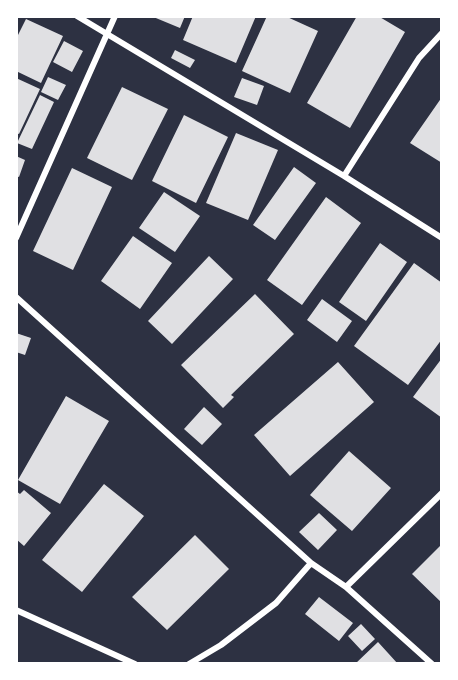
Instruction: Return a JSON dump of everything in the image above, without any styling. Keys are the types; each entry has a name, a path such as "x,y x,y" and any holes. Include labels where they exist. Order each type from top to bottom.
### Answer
{"street":[{"path":"77,16 344,176 441,238"},
{"path":"16,238 115,16"},
{"path":"344,176 418,58 441,33"},
{"path":"16,297 311,564 346,587 432,663"},
{"path":"346,587 441,493"},
{"path":"189,663 221,645 276,603 311,564"},
{"path":"16,610 135,663"}],"building":[{"path":"151,16 185,16 180,28"},
{"path":"193,16 256,16 236,63 183,40"},
{"path":"267,16 285,16 318,31 290,93 242,71"},
{"path":"357,16 378,16 405,32 350,128 307,103"},
{"path":"26,19 63,36 41,83 16,71 16,39"},
{"path":"64,41 83,51 72,72 53,62"},
{"path":"175,50 195,60 190,68 171,58"},
{"path":"48,77 66,85 58,100 41,92"},
{"path":"16,78 40,89 19,134 16,133"},
{"path":"242,78 264,86 257,105 234,97"},
{"path":"122,87 168,109 132,180 87,158"},
{"path":"40,95 54,102 32,149 17,143"},
{"path":"442,97 442,163 410,143"},
{"path":"184,115 228,137 196,203 152,181"},
{"path":"236,133 278,150 248,220 206,203"},
{"path":"16,156 25,160 19,177 16,176"},
{"path":"294,167 316,183 275,240 253,225"},
{"path":"72,168 112,187 73,270 33,251"},
{"path":"164,192 200,216 175,252 139,228"},
{"path":"326,197 361,223 302,305 267,280"},
{"path":"133,236 172,263 140,309 101,281"},
{"path":"380,243 407,262 366,321 339,302"},
{"path":"209,256 233,279 172,344 148,321"},
{"path":"414,263 442,283 442,339 408,385 354,346"},
{"path":"255,294 294,334 231,395 234,397 223,408 181,365"},
{"path":"322,299 352,321 337,342 307,320"},
{"path":"16,333 31,338 25,355 16,352"},
{"path":"442,358 442,418 413,397"},
{"path":"338,362 374,402 290,476 254,435"},
{"path":"66,396 109,421 60,504 18,480"},
{"path":"204,407 222,424 202,445 184,429"},
{"path":"349,451 391,488 352,531 310,495"},
{"path":"104,484 144,516 82,592 42,560"},
{"path":"24,490 51,513 24,546 16,539 16,491 20,494"},
{"path":"319,513 337,530 318,550 299,532"},
{"path":"195,535 229,569 167,630 132,597"},
{"path":"442,544 442,603 412,574"},
{"path":"319,597 353,623 339,641 305,614"},
{"path":"361,624 375,639 362,651 348,636"},
{"path":"378,642 398,664 355,664"}]}
